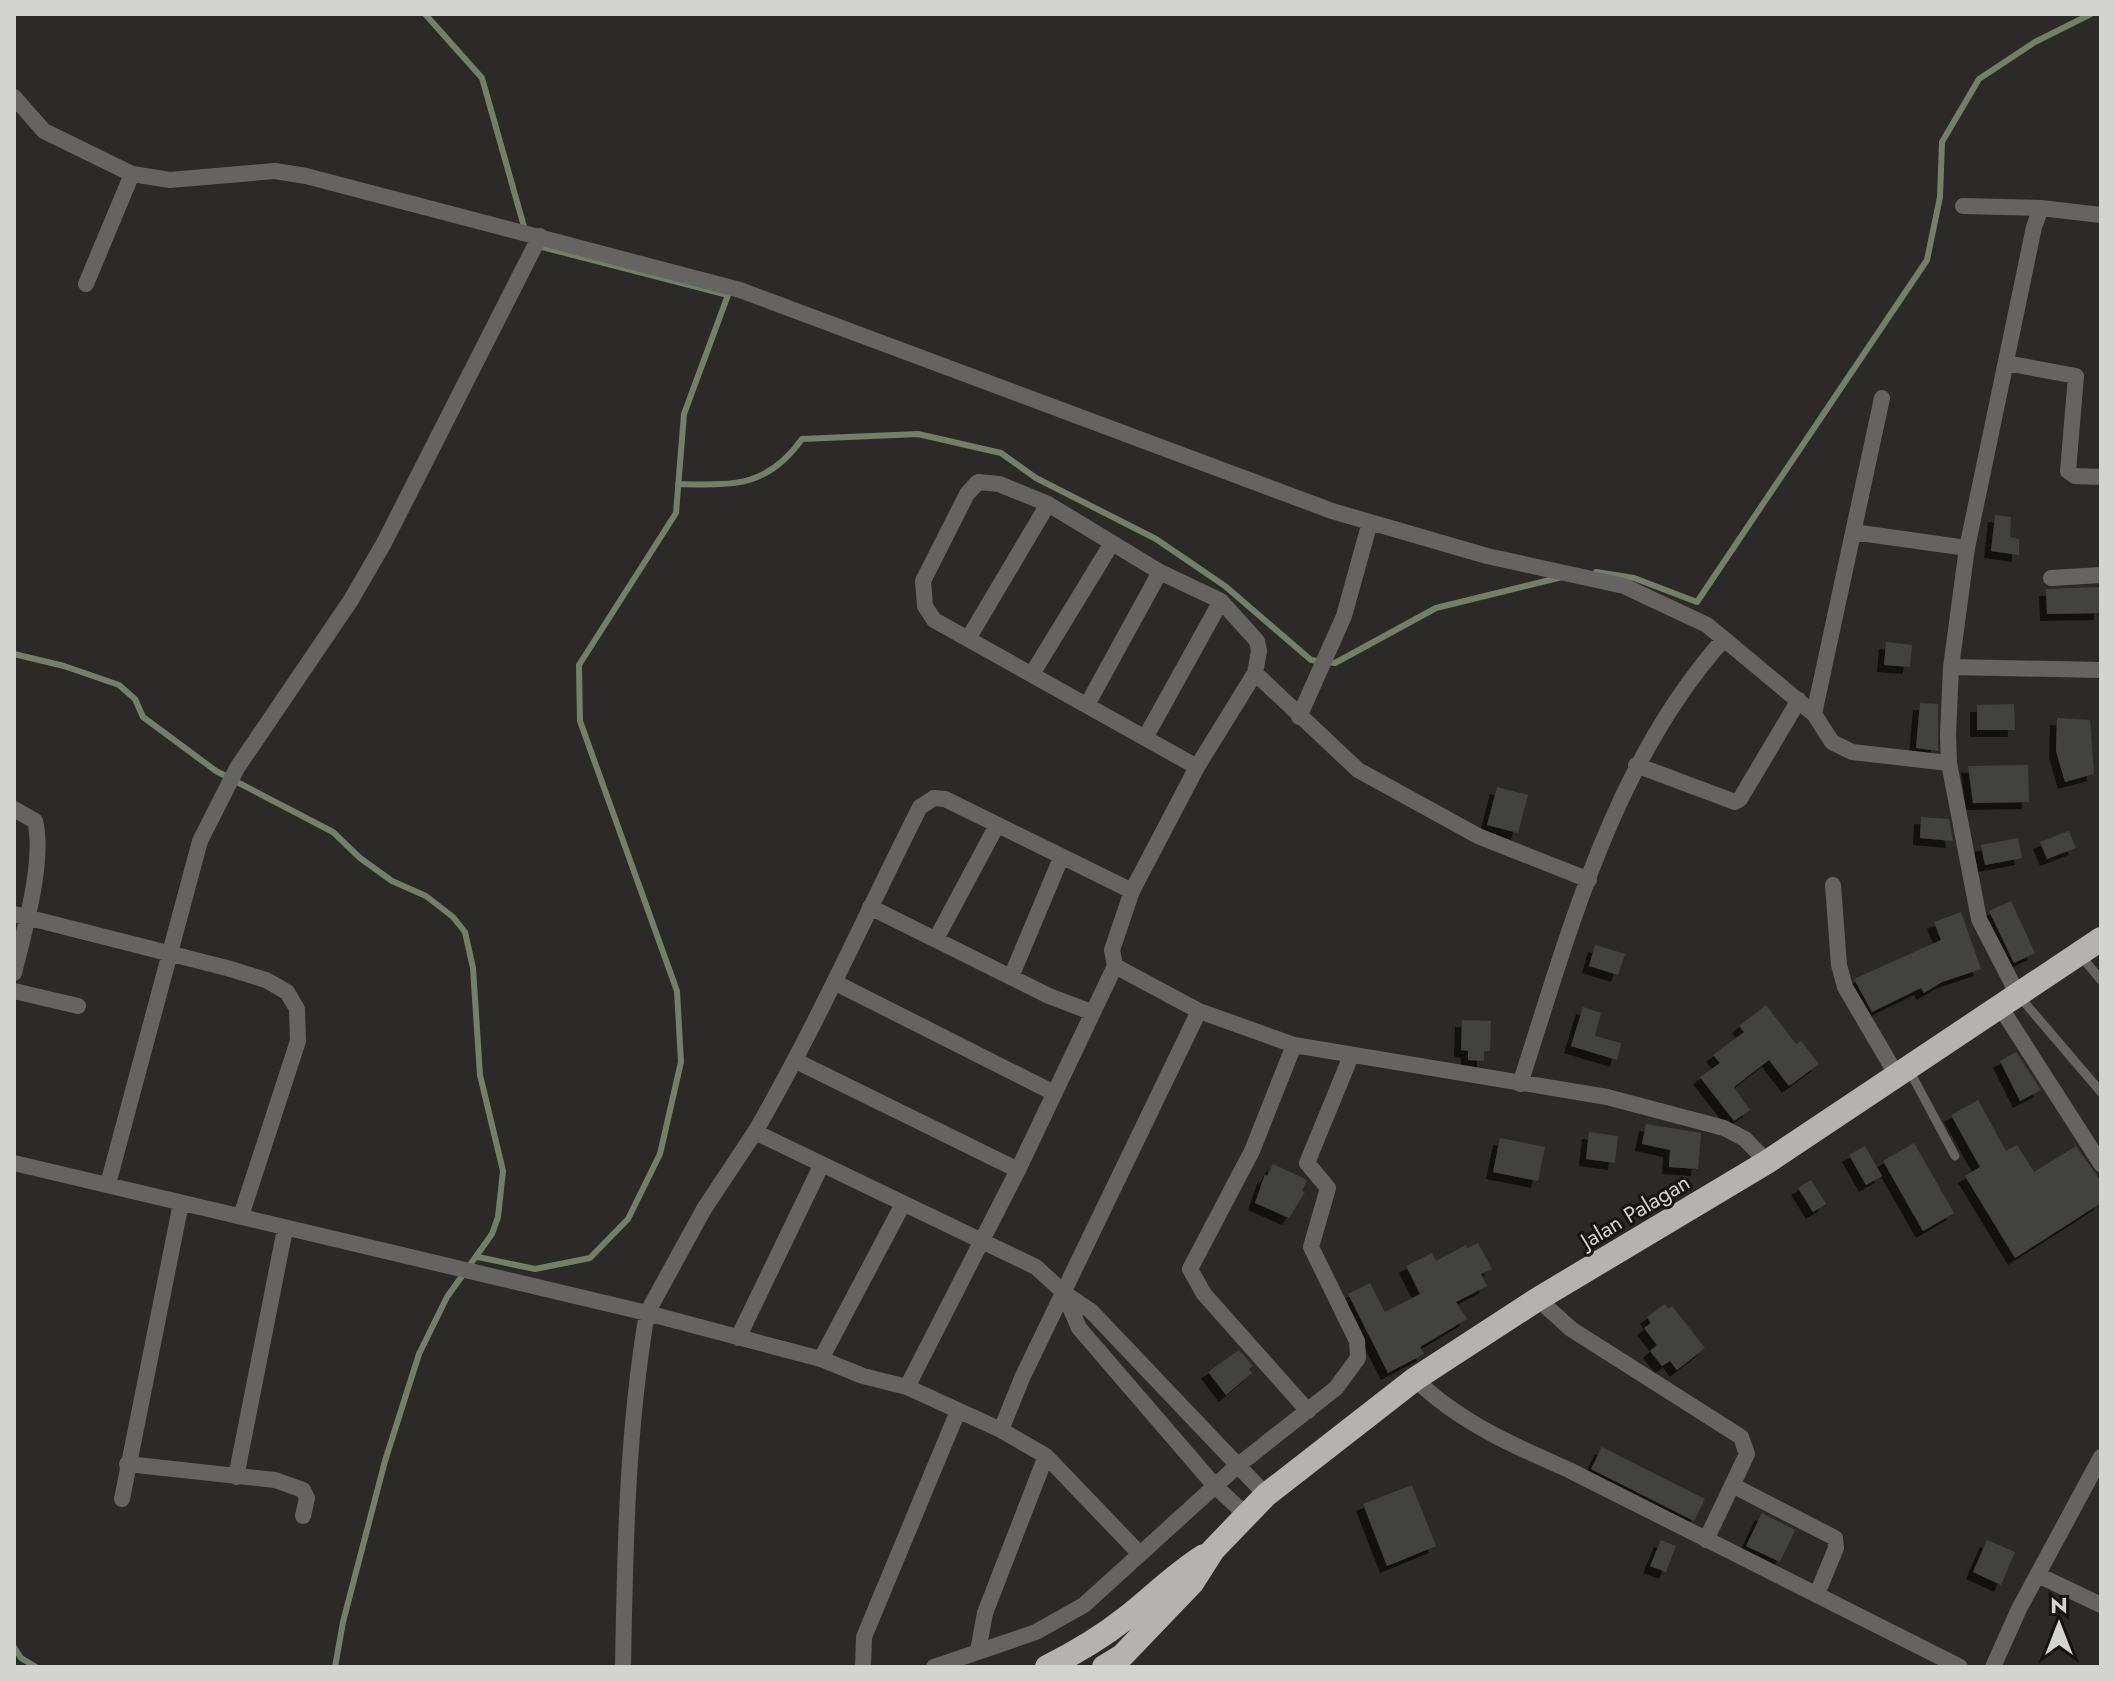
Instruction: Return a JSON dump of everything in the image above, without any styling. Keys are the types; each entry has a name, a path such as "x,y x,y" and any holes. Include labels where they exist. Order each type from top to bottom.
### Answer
{"highway":[{"name":"Jalan Palagan","path":"1113,1663 1192,1583 1213,1550 1266,1495 1415,1379 1538,1299 1767,1162 2101,939"},
{"name":"Jalan Palagan","path":"1047,1667 1076,1652 1126,1618 1178,1572 1213,1550"}],"street":[{"path":"14,97 44,131 132,174 170,180 275,171 306,176 536,242 740,290 1183,457 1370,522 1487,556 1624,586 1707,625 1814,714 1832,742 1852,752 1949,763"},
{"path":"86,284 132,174"},
{"path":"1963,206 2041,208 2101,215"},
{"path":"2041,208 2023,266 1967,548 1951,667 1949,763 1979,919 2008,999 2101,1164"},
{"path":"108,1184 200,841 237,768 351,600 384,543 536,242"},
{"path":"2006,363 2076,376 2067,468 2075,476 2101,477"},
{"path":"1814,714 1882,398"},
{"path":"907,1387 1018,1170 1115,966 1112,950 1117,924 1132,891 1197,767 1255,673 1259,651 1257,641 1221,601 1160,572 1048,504 987,481 978,482 967,494 923,581 922,594 934,620 1197,767"},
{"path":"968,639 1048,504"},
{"path":"1299,717 1344,616 1370,522"},
{"path":"1853,532 1967,548"},
{"path":"1032,674 1112,543"},
{"path":"1087,705 1160,572"},
{"path":"2051,578 2101,575"},
{"path":"1145,738 1221,601"},
{"path":"1520,1084 1589,880 1636,765 1679,694 1724,639"},
{"path":"1951,667 2101,670"},
{"path":"1255,673 1358,770 1478,836 1589,880"},
{"path":"1636,765 1735,802 1740,799 1799,700"},
{"path":"623,1667 626,1512 639,1359 647,1313 704,1209 755,1132 796,1061 920,807 927,801 945,799 996,827 1132,891"},
{"path":"14,809 35,821 39,837 21,916 14,973"},
{"path":"936,939 996,827"},
{"path":"1011,977 1061,858"},
{"path":"1833,885 1839,965 1845,987 1902,1070"},
{"path":"870,907 1011,977 1091,1012"},
{"path":"21,916 266,980 287,992 297,1009 298,1041 241,1216"},
{"path":"1115,966 1199,1011 1294,1045 1607,1097 1724,1128 1745,1139 1767,1162"},
{"path":"834,982 1054,1093"},
{"path":"14,991 78,1006"},
{"path":"1001,1430 1063,1292 1199,1011"},
{"path":"1294,1045 1252,1151 1190,1269 1204,1294 1308,1411"},
{"path":"934,1667 1036,1632 1084,1605 1236,1467 1343,1380 1358,1358 1357,1341 1311,1247 1328,1188 1307,1163 1351,1056"},
{"path":"796,1061 1018,1170"},
{"path":"755,1132 1036,1267 1063,1292 1091,1311 1236,1467 1266,1495"},
{"path":"14,1163 647,1313 821,1359 863,1376 907,1387 1001,1430 1046,1456 1140,1554"},
{"path":"738,1338 821,1166"},
{"path":"122,1499 181,1203"},
{"path":"821,1359 903,1204"},
{"path":"236,1477 285,1229"},
{"path":"1063,1292 1079,1328 1215,1486 1246,1515"},
{"path":"1538,1299 1584,1338 1741,1437 1747,1454 1706,1540"},
{"path":"1415,1379 1453,1411 1507,1443 1569,1470 1960,1667"},
{"path":"863,1667 864,1637 958,1411"},
{"path":"978,1651 985,1613 1046,1456"},
{"path":"1993,1667 2101,1457"},
{"path":"127,1464 275,1480 303,1490 307,1498 303,1516"},
{"path":"1734,1486 1835,1538 1836,1548 1817,1594"},
{"path":"2038,1575 2101,1605"}],"lane":[{"path":"2079,954 2101,980"},
{"path":"2008,999 2101,1092"},
{"path":"1902,1070 1955,1156"}],"building":[{"path":"1995,515 2011,517 2010,537 2019,539 2019,555 1991,551"},
{"path":"2101,587 2101,613 2047,614 2046,589"},
{"path":"1886,642 1912,645 1910,667 1884,665"},
{"path":"1920,703 1938,704 1938,751 1916,748"},
{"path":"2014,704 2015,730 1977,730 1977,705"},
{"path":"2057,718 2090,720 2094,774 2065,782 2056,751"},
{"path":"2028,765 2029,802 1973,803 1968,766"},
{"path":"1497,787 1528,795 1518,833 1487,825"},
{"path":"1921,817 1949,819 1953,841 1920,838"},
{"path":"2069,831 2076,848 2047,859 2040,842"},
{"path":"2018,838 2022,858 1985,865 1981,845"},
{"path":"2011,901 2035,953 2014,963 1989,911"},
{"path":"1961,912 1981,969 1942,982 1924,993 1921,988 1872,1012 1854,979 1941,940 1934,922"},
{"path":"1595,945 1625,954 1618,975 1589,966"},
{"path":"1766,1005 1796,1044 1801,1041 1819,1064 1789,1086 1769,1060 1734,1087 1750,1110 1734,1121 1700,1077 1720,1063 1713,1055 1744,1032 1739,1026"},
{"path":"1583,1007 1601,1013 1595,1036 1621,1043 1617,1060 1571,1046"},
{"path":"1462,1020 1491,1021 1490,1051 1484,1051 1484,1061 1468,1060 1468,1051 1461,1050"},
{"path":"2016,1052 2041,1090 2020,1101 2000,1061"},
{"path":"1978,1100 2006,1151 2017,1145 2034,1172 2076,1146 2101,1181 2101,1203 2015,1258 1965,1176 1980,1167 1951,1115"},
{"path":"1646,1124 1701,1133 1698,1169 1669,1167 1670,1150 1642,1144"},
{"path":"1589,1132 1618,1136 1615,1163 1586,1159"},
{"path":"1500,1138 1545,1147 1538,1181 1493,1172"},
{"path":"1914,1143 1954,1213 1923,1231 1883,1161"},
{"path":"1865,1146 1882,1176 1866,1185 1849,1155"},
{"path":"1273,1164 1307,1180 1302,1191 1305,1192 1289,1218 1255,1203 1265,1174 1267,1176"},
{"path":"1811,1180 1826,1204 1813,1212 1798,1188"},
{"path":"1478,1243 1492,1269 1481,1274 1487,1286 1456,1302 1467,1319 1420,1347 1424,1354 1388,1373 1348,1294 1370,1283 1385,1312 1420,1294 1406,1266 1432,1253 1436,1261 1466,1245 1467,1248"},
{"path":"1665,1304 1668,1309 1672,1306 1705,1348 1677,1370 1670,1361 1662,1366 1650,1351 1657,1345 1644,1328 1651,1323 1647,1317"},
{"path":"1239,1350 1253,1366 1249,1369 1252,1373 1226,1395 1208,1372"},
{"path":"1602,1447 1705,1499 1694,1521 1591,1469"},
{"path":"1412,1485 1436,1546 1387,1566 1363,1504"},
{"path":"1762,1513 1795,1530 1780,1562 1746,1546"},
{"path":"1661,1540 1676,1546 1666,1572 1650,1566"},
{"path":"1987,1540 2015,1552 2001,1585 1973,1572"}],"waterway":[{"path":"425,14 482,78 525,230"},
{"path":"1596,572 1634,578 1697,602 1927,260 1940,197 1942,142 1979,79 2035,42 2091,14"},
{"path":"478,1257 535,1269 590,1258 628,1219 660,1154 681,1062 677,991 580,721 579,665 676,513 684,414 728,295 538,246"},
{"path":"678,484 732,483 762,475 776,467 802,439 918,434 1001,453 1036,478 1156,539 1225,586 1311,660 1335,663 1436,608 1562,577"},
{"path":"14,654 64,666 119,685 135,699 143,717 216,771 333,832 360,858 392,881 426,896 453,917 465,932 473,968 480,1075 503,1171 498,1217 492,1234 447,1297 419,1354 385,1461 343,1622 335,1667"},
{"path":"14,1647 21,1658 36,1667"}]}
